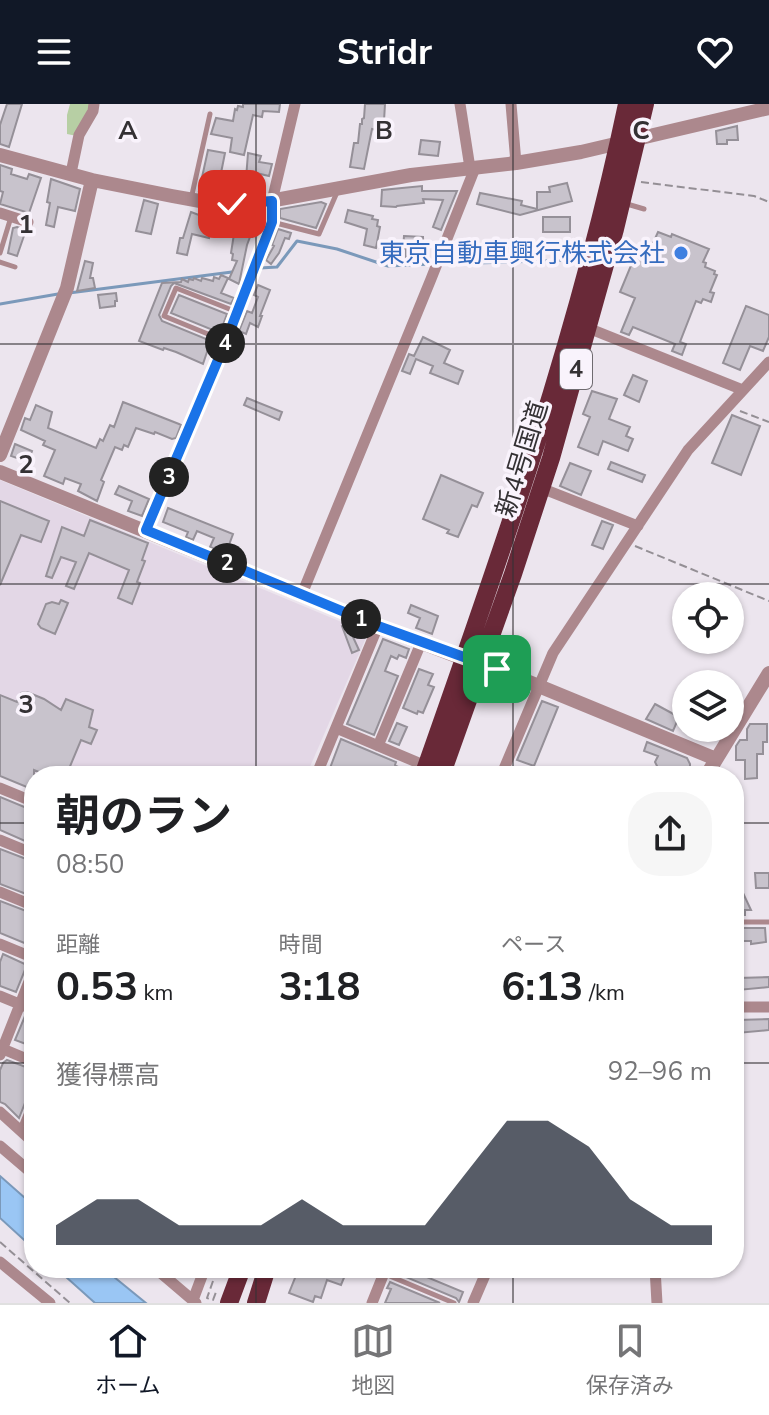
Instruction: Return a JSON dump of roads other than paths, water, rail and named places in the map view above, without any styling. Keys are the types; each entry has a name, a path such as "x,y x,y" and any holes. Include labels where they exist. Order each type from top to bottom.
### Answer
{"highway":[{"name":"新4号国道","path":"433,766 541,488 588,328 628,180 627,104"},
{"name":"新4号国道","path":"473,661 594,243 628,141 645,104"},
{"path":"223,1297 235,1278"},
{"path":"256,1303 264,1278"}],"street":[{"path":"71,173 79,135 94,104"},
{"path":"146,530 226,341 272,222 272,201 295,104"},
{"path":"302,594 437,264 472,168 460,104"},
{"path":"511,104 516,163"},
{"path":"0,155 92,180 191,200 232,204 272,201 411,175 581,152 769,108"},
{"path":"0,455 66,294 92,180"},
{"path":"6,215 28,222"},
{"path":"588,328 743,390"},
{"path":"505,766 553,653 688,450 769,362"},
{"path":"0,472 711,757"},
{"path":"541,488 638,526"},
{"path":"320,766 378,626"},
{"path":"378,746 421,643"},
{"path":"709,766 711,757 769,673"},
{"path":"336,728 417,766"},
{"path":"0,788 24,798"},
{"path":"0,840 24,850"},
{"path":"0,892 24,902"},
{"path":"0,944 24,954"},
{"path":"24,994 1,1052 24,1059"},
{"path":"0,996 24,1006"},
{"path":"744,1007 769,1007"},
{"path":"0,1112 24,1136"},
{"path":"0,1146 24,1166"},
{"path":"0,1262 50,1303"},
{"path":"167,1278 195,1301 202,1278"},
{"path":"372,1303 382,1278"},
{"path":"473,1303 484,1278"},
{"path":"656,1278 657,1303"}],"lane":[{"path":"191,200 210,114"},
{"path":"272,222 319,234 338,189"},
{"path":"622,202 644,209"},
{"path":"0,253 6,215"},
{"path":"0,262 15,267"},
{"path":"226,341 164,316 176,288 237,313"},
{"path":"744,922 769,922"},
{"path":"20,1129 24,1119"},
{"path":"400,1278 454,1303"}],"water":[{"path":"0,1176 24,1197 24,1240 0,1218"},
{"path":"67,1278 115,1278 146,1303 95,1303"}],"waterway":[{"path":"260,268 277,267 297,241 337,249 388,266 432,264"},
{"path":"440,264 572,260"},
{"path":"69,293 232,272"},
{"path":"0,304 58,294"}],"place":[{"name":"東京自動車興行株式会社","path":"681,253"}]}
